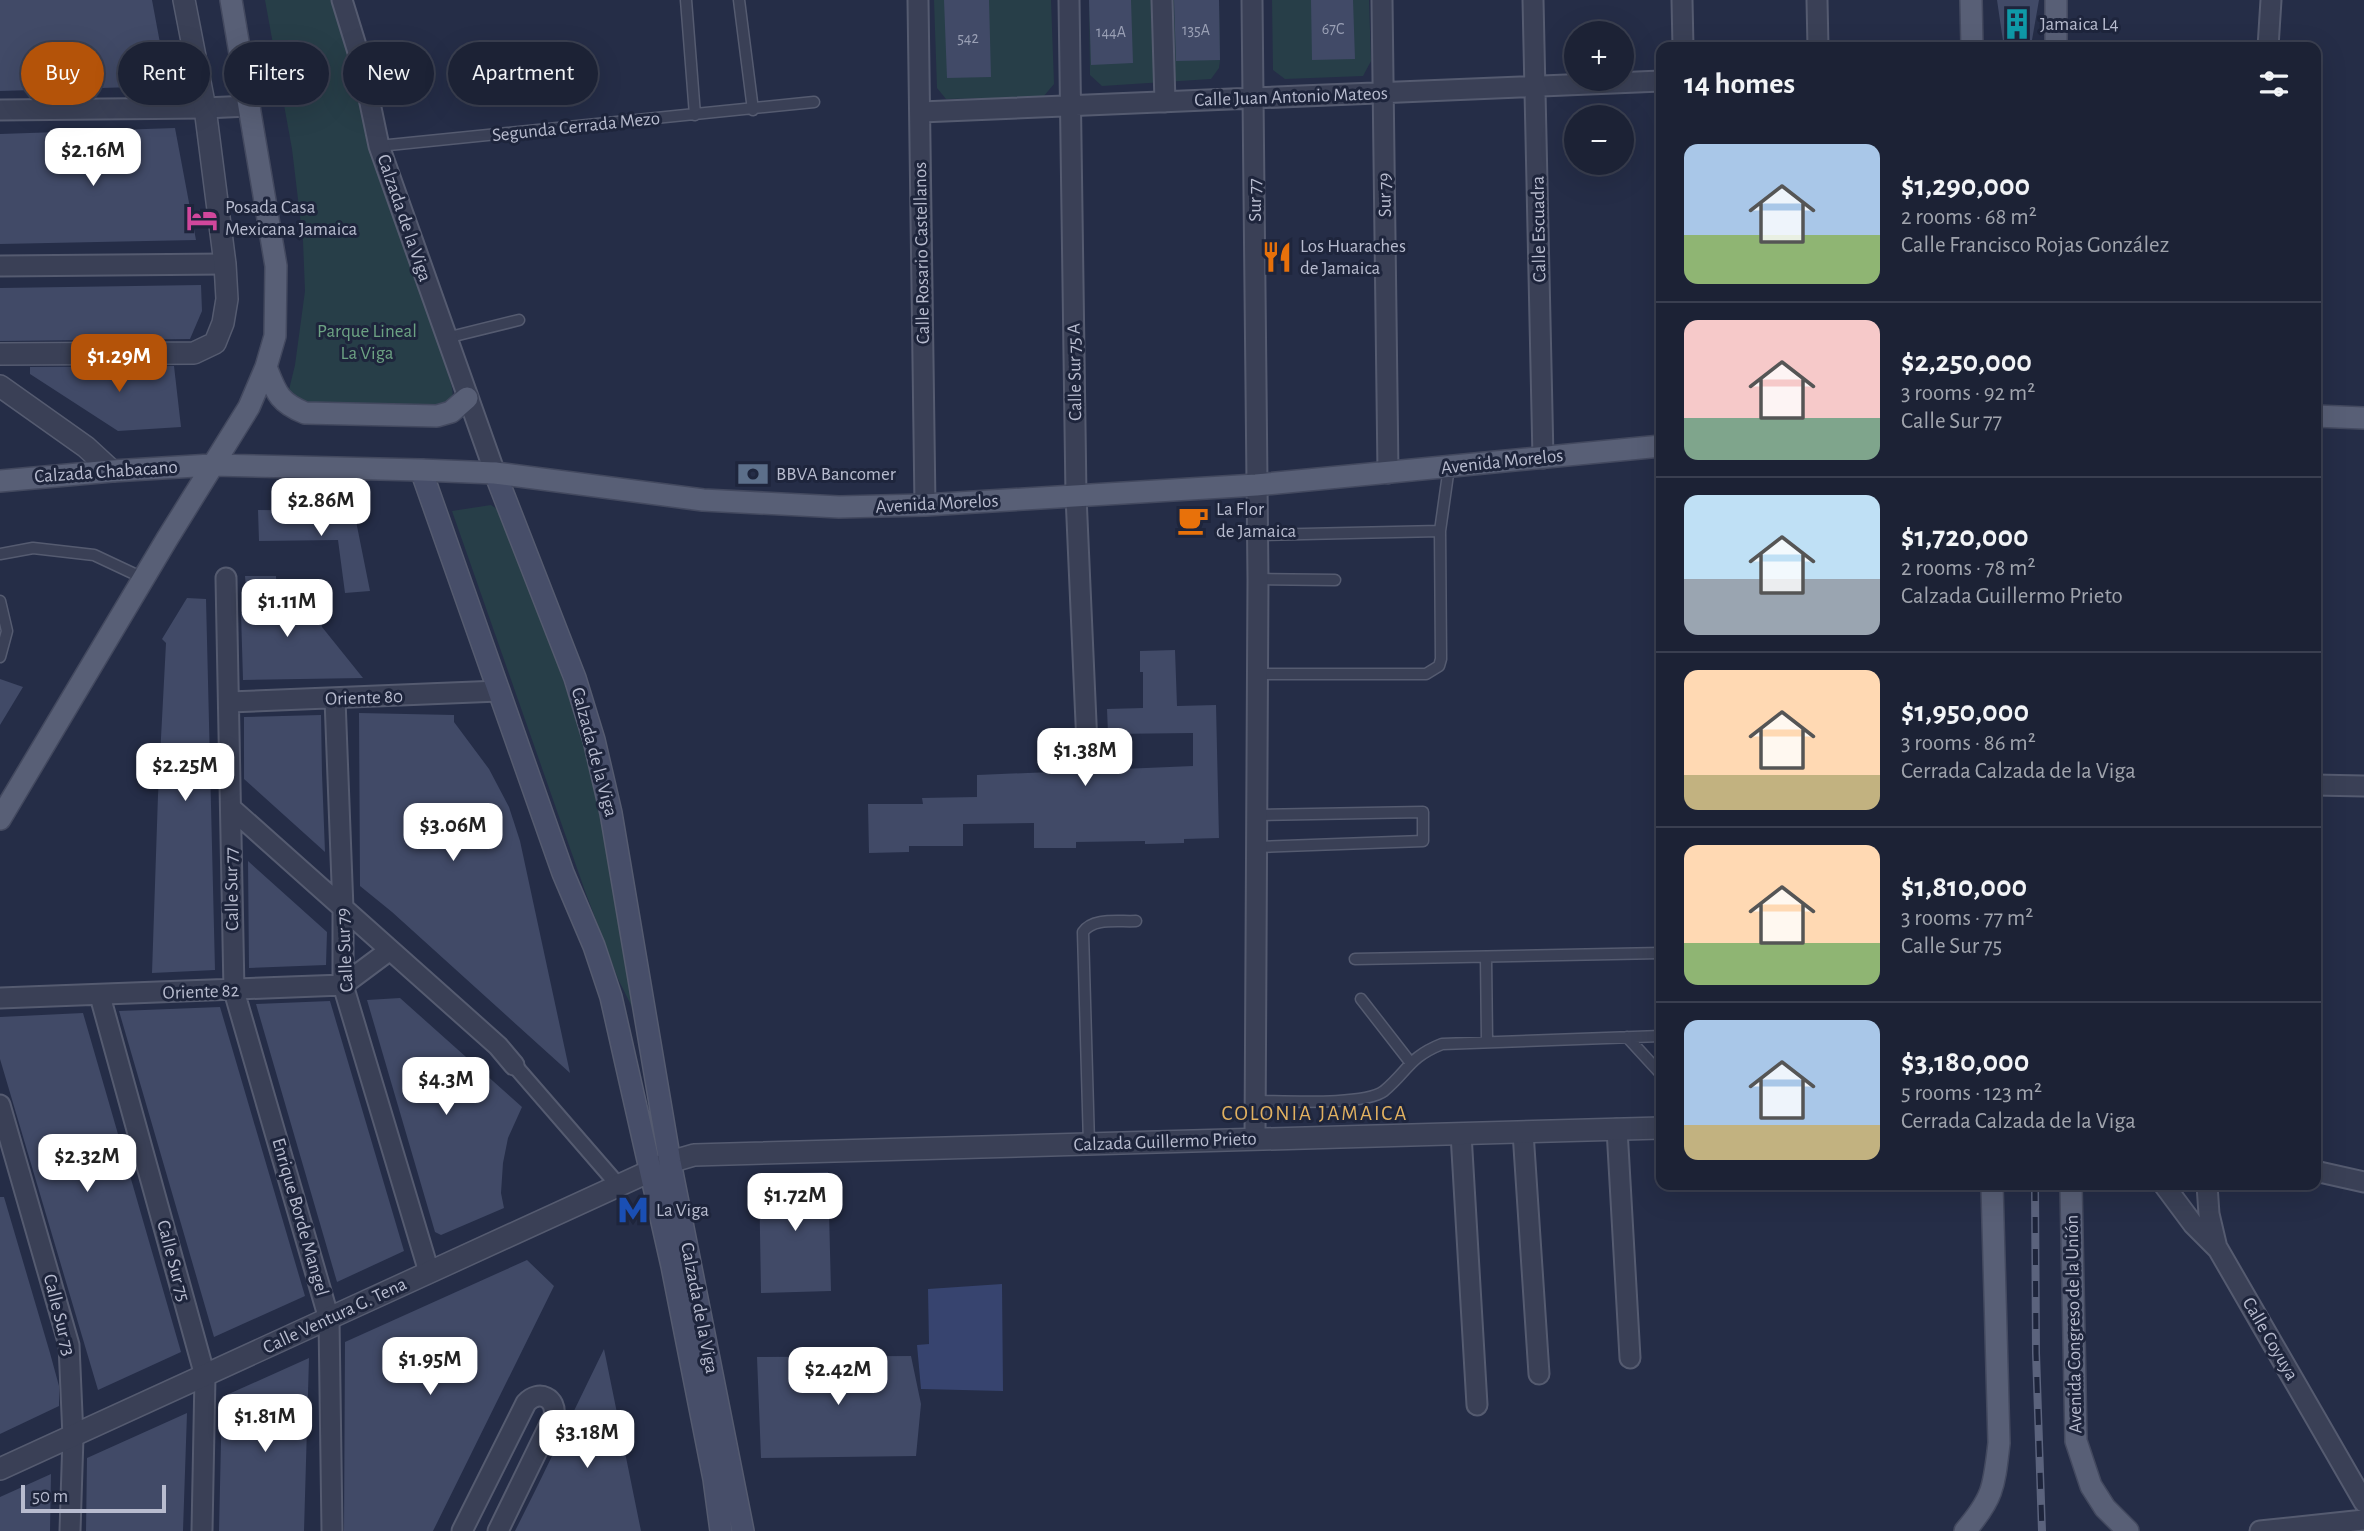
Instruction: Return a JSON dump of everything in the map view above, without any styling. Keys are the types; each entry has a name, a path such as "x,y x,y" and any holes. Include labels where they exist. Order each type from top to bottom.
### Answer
{"main road":[{"path":"0,819 249,407 266,367 275,336 276,266 231,0"},
{"path":"1971,0 1972,42"},
{"path":"2056,0 2056,42"},
{"path":"266,367 277,396 287,406 305,413 437,416 451,412 467,398"},
{"path":"2321,416 2364,418"},
{"name":"Avenida Morelos","path":"212,465 495,473 704,500 839,507 925,505 1256,485 1656,447"},
{"name":"Calzada Chabacano","path":"0,481 212,465"},
{"name":"Calzada de la Viga","path":"421,470 563,873 594,946 611,997 660,1166 742,1529"},
{"name":"Calzada de la Viga","path":"495,473 575,678 594,740 611,813 653,1063 660,1166 721,1531"},
{"path":"594,946 611,974 640,1042 653,1063"},
{"path":"1965,1531 1985,1507 1995,1481 2000,1443 1992,1190"},
{"name":"Avenida Congreso de la Unión","path":"2071,1190 2076,1441 2091,1486 2105,1508 2128,1531"}],"street":[{"path":"0,354 194,353 215,343 228,299 225,264 205,108 184,0"},
{"name":"Calzada de la Viga","path":"342,0 362,65 379,146 495,473"},
{"name":"Calle Rosario Castellanos","path":"918,0 925,505"},
{"name":"Calle Sur 75 A","path":"1069,0 1076,496 1087,745"},
{"path":"1162,0 1166,102"},
{"name":"Sur 77","path":"1252,0 1258,579 1255,1139"},
{"name":"Sur 79","path":"1382,0 1388,473"},
{"name":"Calle Escuadra","path":"1533,0 1543,458"},
{"path":"1682,0 1683,42"},
{"path":"1817,0 1818,42"},
{"path":"2268,42 2271,0"},
{"name":"Calle Juan Antonio Mateos","path":"920,112 1656,81"},
{"path":"0,110 249,106"},
{"path":"0,266 225,264"},
{"path":"0,386 86,447 113,471"},
{"name":"Calle Sur 77","path":"226,578 234,991"},
{"name":"Oriente 80","path":"229,702 499,691"},
{"name":"Calle Sur 79","path":"335,699 343,909 343,985 429,1272"},
{"path":"2321,785 2364,786"},
{"path":"2336,786 2364,794"},
{"path":"231,808 498,1046 619,1186"},
{"path":"343,985 390,950"},
{"name":"Oriente 82","path":"0,998 343,985"},
{"name":"Enrique Borde Mangel","path":"234,991 329,1319 332,1531"},
{"name":"Calle Sur 75","path":"100,996 205,1376 202,1531"},
{"name":"Calle Sur 73","path":"0,1105 69,1345 73,1437 70,1531"},
{"name":"Calzada Guillermo Prieto","path":"660,1166 694,1155 1656,1128"},
{"path":"1617,1129 1630,1358"},
{"path":"1523,1132 1539,1374"},
{"path":"1461,1134 1477,1405"},
{"name":"Calle Ventura G. Tena","path":"0,1469 660,1166"},
{"path":"2321,1172 2364,1182"},
{"name":"Calle Coyuya","path":"2168,1190 2193,1224 2217,1249 2364,1502"},
{"path":"2207,1190 2209,1214 2217,1249"},
{"path":"462,1531 526,1403 538,1395 546,1396 555,1409 554,1416 498,1531"},
{"path":"2260,1531 2364,1520"}],"lane":[{"path":"685,0 695,115"},
{"path":"739,0 753,110"},
{"name":"Segunda Cerrada Mezo","path":"379,146 814,102"},
{"path":"446,338 519,320"},
{"path":"1257,674 1426,674 1439,666 1440,531 1449,467"},
{"path":"1256,535 1440,531"},
{"path":"0,554 33,548 94,555 144,579"},
{"path":"1258,579 1335,580"},
{"path":"0,601 7,631 0,657"},
{"path":"1257,815 1423,812 1423,841 1257,847"},
{"path":"1089,1144 1083,932 1086,927 1096,923 1136,921"},
{"path":"1355,960 1656,953"},
{"path":"1486,957 1487,1041"},
{"path":"1361,999 1410,1062"},
{"path":"1256,1101 1365,1099 1383,1091 1410,1062 1426,1050 1442,1044 1656,1036"},
{"path":"1626,1037 1656,1069"}],"green space":[{"name":"Parque Lineal La Viga","path":"265,0 336,0 349,42 343,42 343,105 361,105 369,145 383,188 417,272 452,386 452,397 439,408 297,404 288,394 295,365 305,291 303,241 284,105 329,105 329,42 273,42"},
{"path":"934,0 1051,0 1054,84 1043,97 946,99 937,88"},
{"path":"1089,0 1219,0 1219,68 1211,79 1102,86 1090,75"},
{"path":"1272,0 1369,0 1371,61 1363,76 1285,79 1273,70"},
{"path":"491,505 497,509 512,541 542,619 601,791 638,1005 633,1009 618,979 585,891 452,511"}],"water":[{"path":"1002,1284 1003,1391 921,1389 917,1345 929,1344 928,1289"}],"building":[{"path":"0,0 152,0 160,42 118,42 118,87 104,88 104,42 21,42 21,90 0,91"},
{"path":"944,0 989,0 991,77 947,78"},
{"path":"1089,0 1131,0 1133,63 1091,65"},
{"path":"1174,0 1219,0 1220,60 1176,61"},
{"path":"1311,0 1353,0 1355,59 1312,60"},
{"name":"Jamaica L4","path":"1997,0 2039,0 2032,40 2003,41"},
{"path":"175,128 196,240 0,244 0,134"},
{"path":"201,285 202,311 190,339 0,341 0,288"},
{"path":"174,366 181,427 118,431 30,374 30,367"},
{"path":"258,510 354,511 370,591 345,593 338,540 259,541"},
{"path":"245,576 276,576 277,608 318,602 322,627 363,678 243,680 241,613 248,613"},
{"path":"187,598 206,599 215,970 152,973 166,643 162,639"},
{"path":"1175,650 1177,706 1216,705 1219,838 1184,839 1184,843 1076,842 1076,848 1034,848 1034,823 963,824 963,846 909,846 909,852 869,853 868,804 923,804 922,798 977,797 977,775 1193,766 1193,733 1108,734 1107,709 1143,708 1140,651"},
{"path":"0,679 23,687 0,725"},
{"path":"359,713 454,715 454,722 489,769 509,807 520,841 570,1073 360,886"},
{"path":"321,715 325,852 244,779 244,717"},
{"path":"248,861 327,932 326,965 249,968"},
{"path":"400,998 522,1107 508,1138 503,1163 501,1193 504,1208 441,1235 435,1232 367,1000"},
{"path":"330,1001 404,1251 337,1282 256,1004"},
{"path":"220,1007 305,1296 214,1337 119,1011"},
{"path":"83,1013 181,1352 98,1390 0,1059 0,1017"},
{"path":"828,1172 831,1291 761,1293 759,1174"},
{"path":"0,1197 4,1197 50,1353 59,1386 59,1406 0,1434"},
{"path":"527,1260 554,1286 433,1531 344,1531 345,1342"},
{"path":"604,1349 641,1531 515,1531 536,1489"},
{"path":"911,1356 921,1404 916,1456 761,1458 757,1357"},
{"path":"309,1358 304,1531 219,1531 222,1397"},
{"path":"187,1413 183,1531 86,1531 87,1458"},
{"path":"51,1474 50,1531 0,1531 0,1497"}],"railway":[{"path":"2035,1190 2036,1353 2042,1531"}],"place":[{"name":"Jamaica L4","path":"2017,24"},
{"name":"Posada Casa Mexicana Jamaica","path":"202,218"},
{"name":"Los Huaraches de Jamaica","path":"1277,257"},
{"name":"BBVA Bancomer","path":"753,474"},
{"name":"La Flor de Jamaica","path":"1193,520"},
{"name":"La Viga","path":"633,1210"}],"district":[{"name":"COLONIA JAMAICA","path":"1315,1113"}]}
